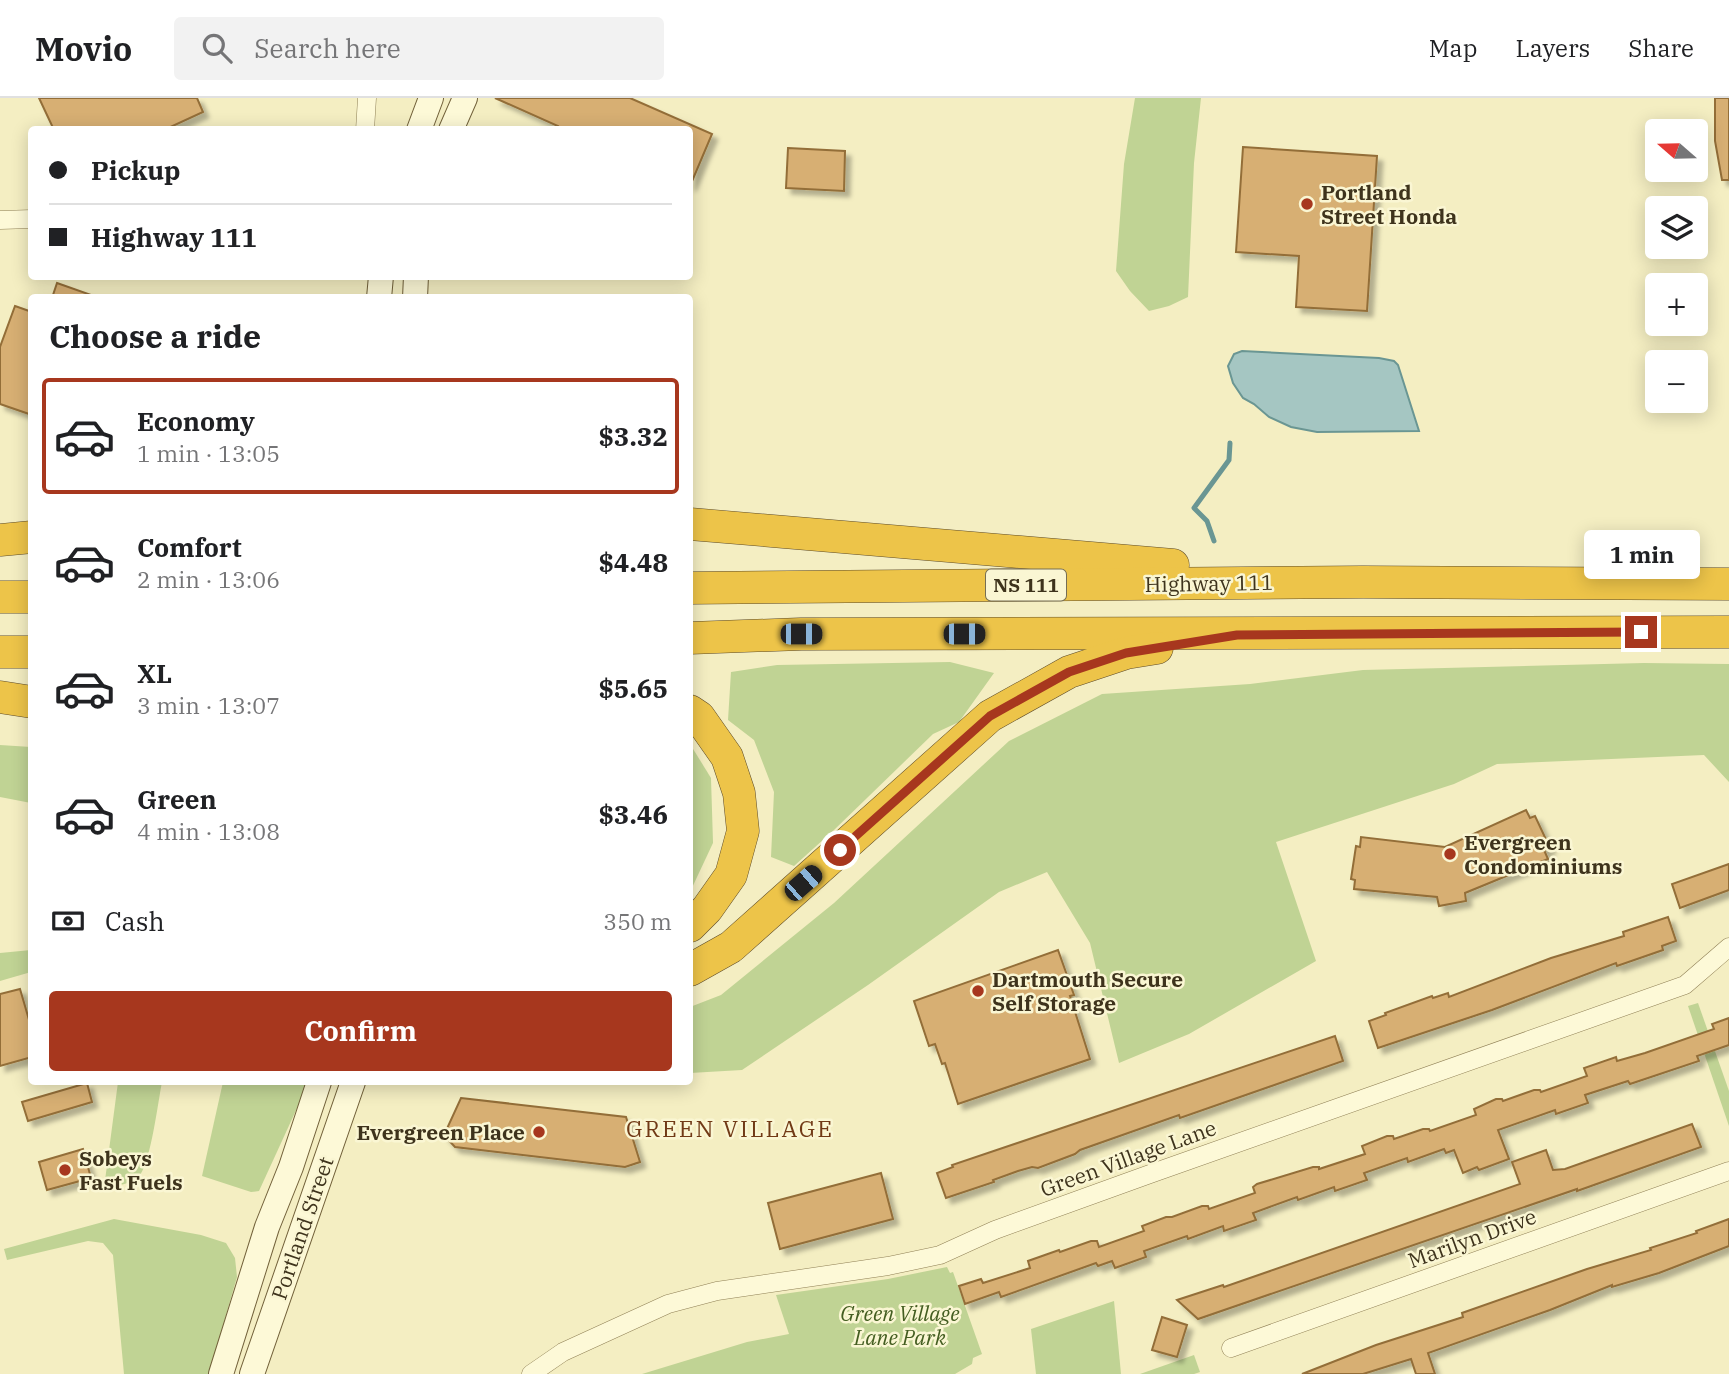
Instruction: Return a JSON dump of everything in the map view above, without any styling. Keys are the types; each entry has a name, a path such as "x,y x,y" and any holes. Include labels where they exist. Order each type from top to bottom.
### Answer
{"highway":[{"path":"693,524 1363,582"},
{"path":"0,540 28,537"},
{"name":"Highway 111","path":"693,588 1363,582 1729,584"},
{"path":"0,597 28,597"},
{"path":"693,638 801,634 1729,632"},
{"path":"693,968 732,947 990,716 1069,672 1126,653 1237,635"},
{"path":"0,652 28,652"},
{"path":"0,697 28,701"},
{"path":"693,713 699,717 727,757 739,793 743,831 731,875 708,909 693,923"}],"main road":[{"path":"420,126 430,98"},
{"path":"453,126 465,98"},
{"name":"Portland Street","path":"221,1374 267,1227 318,1085"},
{"name":"Portland Street","path":"252,1374 352,1085"}],"street":[{"path":"365,126 367,98"},
{"path":"0,220 28,219"},
{"name":"Green Village Lane","path":"531,1374 564,1352 668,1304 717,1291 888,1266 940,1255 995,1230 1685,985 1729,947"},
{"name":"Marilyn Drive","path":"1231,1348 1729,1171"}],"green space":[{"path":"1135,98 1201,98 1194,163 1188,297 1149,311 1116,271 1124,164"},
{"path":"950,662 994,673 959,722 933,734 794,866 771,857 774,792 754,740 728,720 731,672 777,665"},
{"path":"1644,663 1729,664 1729,782 1704,755 1497,764 1454,784 1276,842 1316,961 1189,1034 1119,1063 1090,943 1047,872 999,892 742,1070 693,1073 693,1006 721,995 834,903 1009,741 1102,694 1250,684 1363,670"},
{"path":"0,745 28,747 28,802 0,797"},
{"path":"693,749 711,778 713,843 693,886"},
{"path":"28,950 28,973 0,981 0,953"},
{"path":"1698,1003 1729,1091 1729,1126 1688,1006"},
{"path":"118,1085 161,1085 144,1168 137,1178 128,1183 104,1188"},
{"path":"222,1085 308,1085 259,1191 251,1192 202,1176"},
{"path":"114,1219 201,1235 226,1243 235,1258 237,1277 209,1374 124,1374 113,1255 103,1243 88,1241 7,1260 4,1249"},
{"name":"Green Village Lane Park","path":"947,1267 950,1273 953,1272 982,1354 973,1358 972,1364 955,1374 642,1374 747,1342 789,1334 776,1295 888,1279"},
{"path":"1114,1301 1121,1374 1036,1374 1031,1329"},
{"path":"1194,1355 1200,1372 1140,1374"}],"water":[{"path":"1242,351 1394,361 1398,365 1419,431 1317,432 1291,427 1269,417 1243,398 1233,383 1228,366 1234,354"}],"building":[{"path":"39,98 197,98 203,112 173,126 52,126"},
{"path":"495,98 630,98 712,134 693,179 693,126 558,126"},
{"path":"1715,98 1729,98 1729,180 1722,180 1715,141"},
{"name":"Portland Street Honda","path":"1243,147 1377,156 1367,311 1296,307 1299,256 1236,252"},
{"path":"788,148 845,151 844,191 786,188"},
{"path":"57,283 88,294 53,294"},
{"path":"15,306 28,311 28,414 0,404 0,347"},
{"name":"Evergreen Condominiums","path":"1526,810 1530,818 1535,816 1550,848 1544,850 1548,859 1465,893 1466,901 1439,906 1437,897 1354,889 1355,880 1351,879 1356,846 1360,847 1361,837 1445,847"},
{"path":"1729,864 1729,890 1680,908 1672,884"},
{"path":"1668,917 1676,941 1662,946 1663,950 1617,966 1616,963 1492,1010 1378,1048 1369,1021 1386,1015 1385,1013 1432,996 1433,998 1448,993 1449,997 1551,958 1624,936 1623,932"},
{"path":"1058,950 1074,995 1070,996 1090,1059 958,1104 945,1063 942,1064 935,1044 929,1046 914,1001"},
{"path":"20,989 28,1016 28,1058 0,1066 0,994"},
{"path":"1729,1018 1729,1045 1697,1056 1699,1061 1630,1084 1628,1081 1585,1095 1588,1103 1556,1114 1555,1110 1498,1130 1509,1159 1463,1173 1454,1150 1446,1153 1444,1149 1408,1162 1407,1158 1364,1173 1367,1180 1335,1191 1334,1187 1298,1200 1297,1197 1253,1213 1256,1220 1224,1231 1223,1226 1188,1239 1187,1236 1144,1251 1146,1257 1115,1268 1112,1261 1098,1266 1096,1263 1001,1297 999,1292 965,1304 959,1286 981,1279 983,1283 1030,1268 1028,1261 1091,1241 1097,1241 1099,1247 1144,1231 1142,1226 1166,1217 1202,1206 1208,1206 1209,1209 1255,1193 1253,1187 1257,1184 1313,1167 1319,1169 1365,1154 1362,1146 1387,1136 1393,1136 1394,1139 1423,1129 1430,1131 1476,1115 1474,1109 1496,1099 1503,1101 1534,1090 1541,1092 1587,1076 1584,1068 1616,1057 1617,1061 1645,1053 1714,1029 1712,1024"},
{"path":"1335,1036 1343,1061 1180,1118 1179,1115 1038,1168 1018,1171 946,1198 937,1173 953,1167 952,1165"},
{"path":"88,1085 92,1102 28,1121 22,1102"},
{"name":"Evergreen Place","path":"461,1098 626,1117 640,1162 625,1167 455,1147 444,1135"},
{"path":"1692,1124 1701,1147 1577,1191 1198,1319 1177,1300 1223,1285 1224,1287 1520,1184 1512,1162 1546,1150 1553,1170 1565,1169"},
{"name":"Sobeys Fast Fuels","path":"83,1149 91,1178 47,1190 39,1162"},
{"path":"881,1173 893,1219 780,1249 768,1203"},
{"path":"1729,1219 1729,1246 1659,1273 1612,1285 1428,1353 1435,1374 1416,1374 1411,1359 1363,1374 1302,1374 1376,1345 1463,1317 1462,1313 1587,1269 1651,1250 1650,1248 1697,1233 1696,1231"},
{"path":"1162,1317 1187,1325 1177,1357 1152,1350"}],"waterway":[{"path":"1214,541 1207,521 1194,508 1229,460 1230,443"}],"place":[{"name":"Portland Street Honda","path":"1307,204"},
{"name":"Evergreen Condominiums","path":"1450,854"},
{"name":"Dartmouth Secure Self Storage","path":"978,991"},
{"name":"Evergreen Place","path":"539,1132"},
{"name":"Sobeys Fast Fuels","path":"65,1170"}],"district":[{"name":"GREEN VILLAGE","path":"730,1128"}],"route":[{"path":"840,850 990,716 1069,672 1126,653 1237,635 1641,632"}]}
